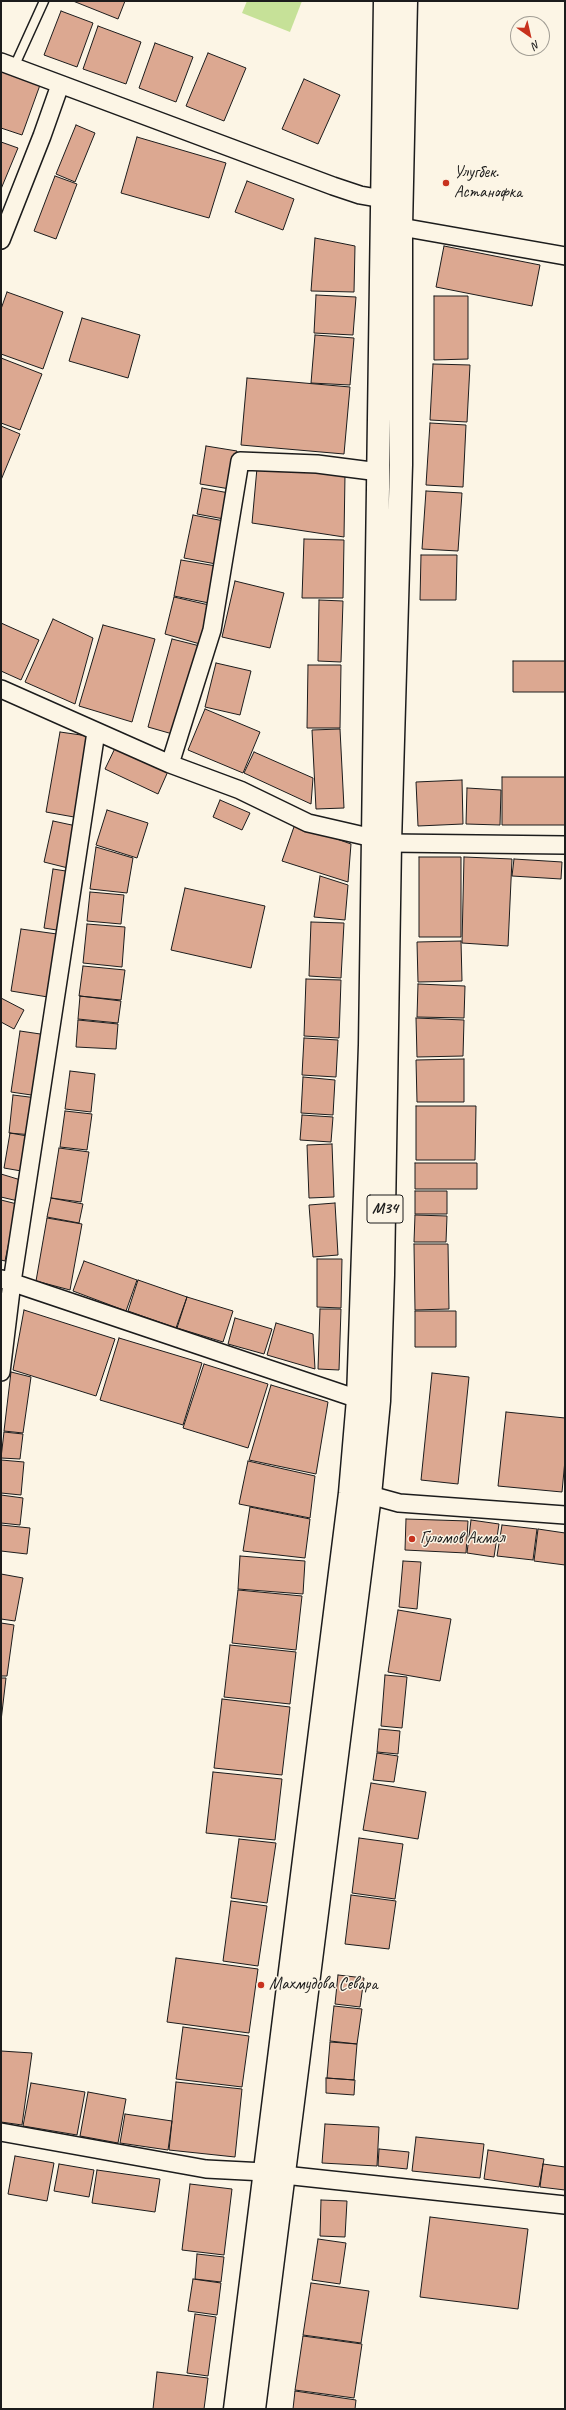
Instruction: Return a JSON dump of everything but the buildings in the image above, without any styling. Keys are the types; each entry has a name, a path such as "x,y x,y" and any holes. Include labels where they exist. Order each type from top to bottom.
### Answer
{"main road":[{"name":"M34","path":"254,2409 275,2174 350,1493 358,1399 370,1045 382,841 400,465 401,227 392,201 385,1"},
{"name":"M34","path":"235,2409 275,2174 370,1495 379,1401 382,1336 382,841 379,472 392,201 406,1"}],"street":[{"path":"8,64 60,85 333,186 392,201"},
{"path":"1,240 42,136 60,85"},
{"path":"401,227 565,256"},
{"path":"170,764 212,630 240,461 317,464 379,472"},
{"path":"1,689 170,764 240,790 308,823 382,841 565,845"},
{"path":"1,1372 7,1280 96,732"},
{"path":"7,1280 358,1399"},
{"path":"370,1495 399,1502 565,1515"},
{"path":"1,2132 206,2169 275,2174 565,2205"}],"lane":[{"path":"8,64 44,1"}],"green space":[{"path":"247,1 302,1 290,32 242,13"}],"place":[{"name":"Улугбек. Астанофка","path":"446,183"},
{"name":"Гуломов Акмал","path":"412,1539"},
{"name":"Махмудова Севара","path":"261,1985"}]}
